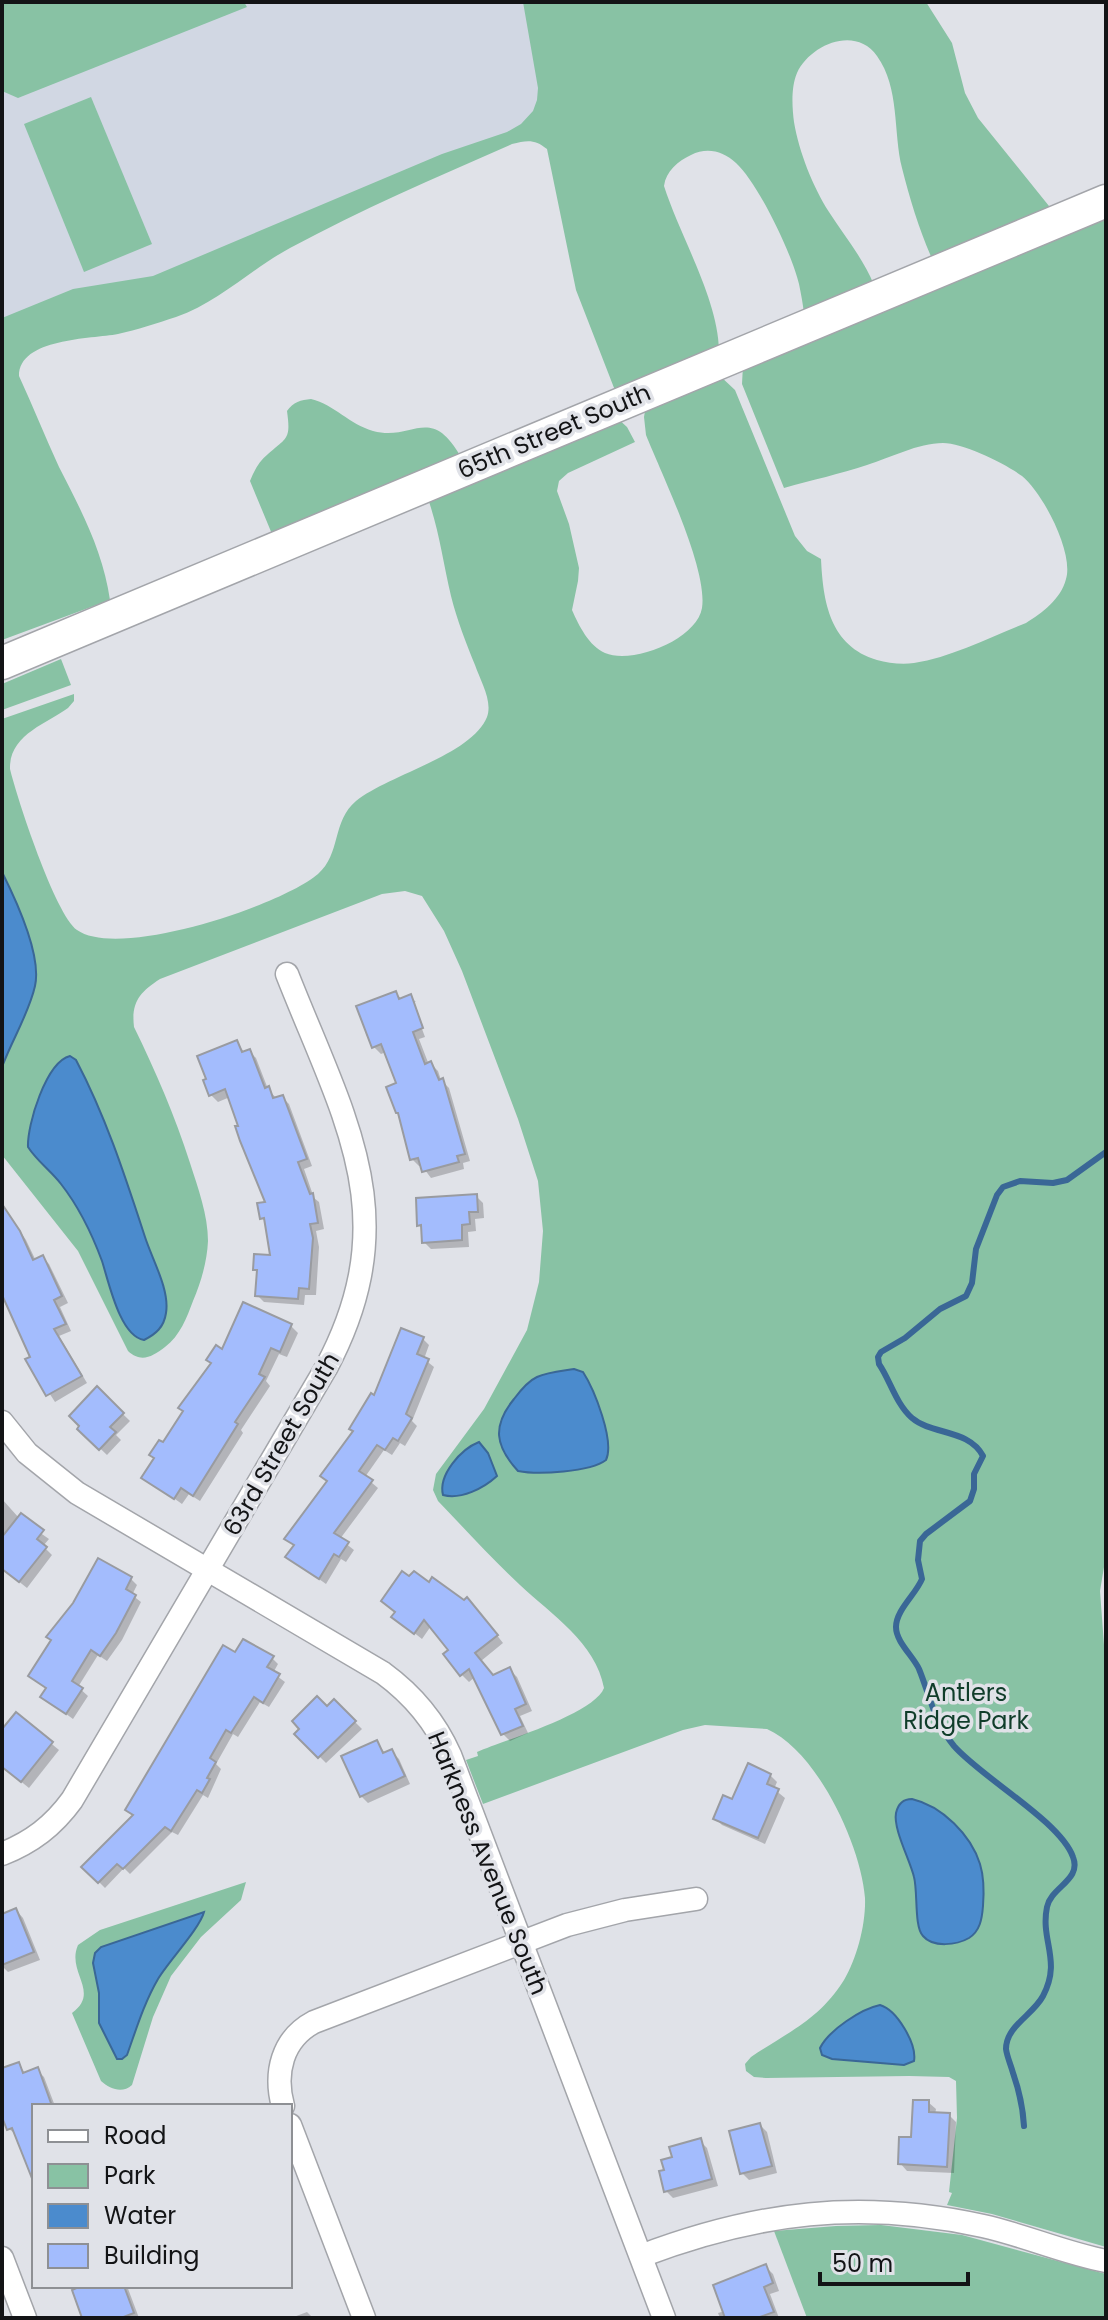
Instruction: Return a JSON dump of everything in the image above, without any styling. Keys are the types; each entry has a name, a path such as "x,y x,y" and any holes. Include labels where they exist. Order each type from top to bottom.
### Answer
{"street":[{"name":"65th Street South","path":"2,663 1106,201"},
{"name":"63rd Street South","path":"2,1854 40,1835 72,1800 339,1343 355,1303 364,1255 365,1208 359,1164 287,974"},
{"name":"Harkness Avenue South","path":"2,1422 27,1453 60,1481 383,1673 423,1709 450,1755 664,2318"},
{"path":"283,2104 278,2080 282,2058 293,2039 308,2026 521,1942 609,1913 696,1899"},
{"path":"292,2130 364,2318"},
{"path":"641,2256 710,2232 767,2218 859,2212 917,2215 979,2225 1106,2261"},
{"path":"2,2258 25,2318"}],"shaded area":[{"path":"2,2 586,2 622,95 2,347"}],"green space":[{"path":"2,2 244,2 247,7 18,98 2,91"},
{"path":"523,2 926,2 952,43 965,93 978,118 1053,211 933,261 902,168 893,96 884,69 868,47 845,40 834,42 812,54 797,73 792,104 794,122 817,192 874,285 804,314 799,284 789,255 764,202 745,173 720,153 703,151 691,155 673,167 664,186 705,289 717,330 719,350 616,393 576,290 547,149 531,141 512,144 317,234 276,256 192,311 118,334 75,339 43,347 31,354 22,363 19,376 90,531 110,600 2,640 2,318 73,289 153,276 442,154 507,132 521,124 533,111 538,88"},
{"path":"91,97 152,244 84,272 24,124"},
{"name":"Antlers Ridge Park","path":"1100,216 1106,219 1106,1555 1100,1591 1106,1672 1106,2247 992,2214 947,2205 952,2193 949,2192 957,2118 956,2081 949,2077 766,2078 754,2077 746,2071 745,2064 751,2057 802,2024 834,1994 853,1962 864,1919 862,1876 845,1827 819,1778 785,1740 767,1729 705,1725 683,1730 483,1804 466,1760 478,1756 477,1752 567,1717 597,1698 604,1688 592,1657 571,1630 488,1554 438,1501 433,1490 436,1474 484,1409 527,1330 539,1282 543,1231 538,1181 518,1119 462,971 444,931 422,896 405,891 382,894 160,979 138,998 134,1027 178,1128 208,1231 199,1287 175,1337 156,1354 142,1358 128,1351 78,1251 2,1155 2,719 74,694 74,701 68,708 22,739 11,757 10,769 48,880 68,920 77,930 98,937 162,934 237,913 299,887 325,866 343,818 356,801 465,742 487,717 487,697 456,614 427,496 616,417 627,427 635,442 568,473 559,481 557,491 569,524 579,568 572,610 589,641 605,653 631,655 662,647 689,630 698,619 702,608 702,591 691,547 646,435 646,405 719,375 735,390 795,536 807,551 821,559 827,606 839,633 849,644 877,660 909,664 957,651 1026,623 1055,599 1064,586 1067,568 1055,524 1039,496 1022,476 984,455 962,446 943,443 914,448 784,488 742,384 743,365"},
{"path":"311,399 373,431 387,433 430,428 450,441 461,457 272,534 250,481 262,460 286,437 287,411 298,402"},
{"path":"61,659 71,685 2,710 2,684"},
{"path":"246,1882 241,1900 201,1937 171,1976 153,2017 132,2085 120,2090 105,2084 72,2013 83,1997 75,1955 78,1945 100,1930"},
{"path":"881,2225 962,2235 1106,2274 1106,2318 807,2318 774,2231"}],"water":[{"path":"2,872 26,928 36,973 29,1006 2,1067"},
{"path":"70,1056 76,1060 87,1081 106,1125 163,1285 167,1304 165,1318 159,1330 144,1340 128,1329 122,1319 98,1251 74,1202 28,1147 31,1124 46,1082 61,1061"},
{"path":"574,1369 583,1372 597,1402 606,1428 606,1460 564,1472 518,1471 501,1444 502,1418 534,1379"},
{"path":"479,1442 488,1453 497,1476 472,1492 457,1496 443,1495 447,1471 465,1450"},
{"path":"912,1799 934,1808 954,1823 970,1843 980,1864 984,1890 981,1920 976,1932 969,1938 952,1944 927,1940 920,1931 914,1877 896,1820 900,1805"},
{"path":"204,1912 197,1927 153,1988 127,2055 117,2059 99,2023 99,1993 93,1963 95,1953 101,1947"},
{"path":"880,2005 893,2013 904,2028 912,2046 914,2061 904,2065 832,2059 822,2055 820,2048 824,2041 846,2021"}],"building":[{"path":"396,991 399,999 411,994 423,1028 413,1032 425,1064 431,1061 439,1080 443,1078 465,1154 457,1156 459,1162 422,1172 418,1158 410,1160 398,1113 386,1087 396,1083 381,1044 372,1048 356,1006"},
{"path":"237,1040 242,1052 250,1049 265,1088 269,1086 273,1098 283,1095 307,1159 298,1162 310,1194 313,1193 318,1223 310,1224 313,1238 309,1289 299,1288 298,1299 255,1296 257,1270 253,1270 254,1254 270,1255 264,1218 260,1219 257,1203 265,1202 240,1141 225,1089 209,1096 197,1056"},
{"path":"477,1194 478,1212 469,1212 470,1224 462,1225 462,1240 422,1243 421,1225 417,1226 416,1198"},
{"path":"2,1204 20,1231 33,1260 43,1255 62,1296 54,1300 66,1324 54,1329 82,1376 46,1396 25,1359 30,1357 2,1295"},
{"path":"243,1302 292,1324 280,1352 271,1348 259,1374 265,1377 193,1496 181,1488 174,1499 141,1478 154,1458 149,1455 159,1440 163,1442 183,1411 178,1408 211,1363 206,1360 216,1345 222,1349"},
{"path":"401,1328 424,1337 417,1354 429,1359 406,1414 412,1418 398,1441 393,1438 385,1450 377,1445 359,1471 373,1480 334,1533 349,1542 339,1557 334,1554 319,1579 285,1557 294,1545 284,1539 327,1481 320,1476 353,1431 349,1429 371,1393 374,1395"},
{"path":"97,1386 124,1413 110,1427 116,1432 99,1450 77,1429 79,1426 69,1416"},
{"path":"21,1513 44,1530 37,1539 47,1547 19,1582 2,1569 2,1537"},
{"path":"98,1558 132,1577 126,1589 136,1595 100,1656 91,1650 72,1681 83,1688 66,1714 40,1697 46,1688 28,1676 51,1640 46,1637 73,1603"},
{"path":"402,1571 409,1576 414,1571 429,1582 432,1577 464,1600 467,1597 498,1635 475,1653 493,1675 510,1667 526,1704 515,1709 523,1726 501,1735 469,1669 460,1676 443,1654 448,1650 424,1620 414,1634 391,1617 395,1612 381,1601"},
{"path":"243,1639 274,1656 267,1667 280,1674 263,1703 254,1697 231,1733 226,1730 210,1758 216,1762 207,1778 210,1779 202,1793 197,1790 171,1831 165,1827 123,1869 117,1864 98,1883 81,1867 133,1815 125,1810 223,1645 235,1652"},
{"path":"317,1696 327,1706 334,1699 356,1721 318,1758 294,1734 299,1729 292,1721"},
{"path":"16,1712 53,1742 21,1782 2,1767 2,1729"},
{"path":"377,1740 383,1753 392,1749 405,1776 360,1797 341,1756"},
{"path":"748,1763 771,1774 767,1784 779,1789 758,1838 713,1819 723,1795 732,1799"},
{"path":"16,1908 34,1952 2,1965 2,1914"},
{"path":"19,2062 23,2073 38,2067 51,2104 32,2104 32,2178 12,2128 7,2130 2,2117 2,2068"},
{"path":"913,2100 929,2100 929,2112 950,2113 947,2167 898,2164 899,2137 911,2137"},
{"path":"760,2123 772,2166 740,2174 729,2131"},
{"path":"701,2138 712,2179 664,2192 659,2171 664,2170 661,2160 672,2157 669,2147"},
{"path":"766,2264 773,2283 764,2287 774,2312 757,2318 725,2318 713,2285"},
{"path":"125,2288 134,2313 121,2318 82,2318 72,2290"}],"waterway":[{"path":"1024,2126 1019,2092 1006,2049 1007,2041 1015,2027 1043,1996 1051,1972 1046,1930 1047,1907 1054,1894 1070,1878 1075,1865 1065,1843 1053,1829 967,1758 947,1737 919,1669 897,1633 899,1614 922,1579 918,1560 920,1541 970,1501 974,1474 983,1456 969,1441 912,1418 897,1399 878,1357 940,1309 966,1296 972,1283 976,1249 1003,1187 1020,1181 1053,1183 1067,1180 1106,1152"}]}
